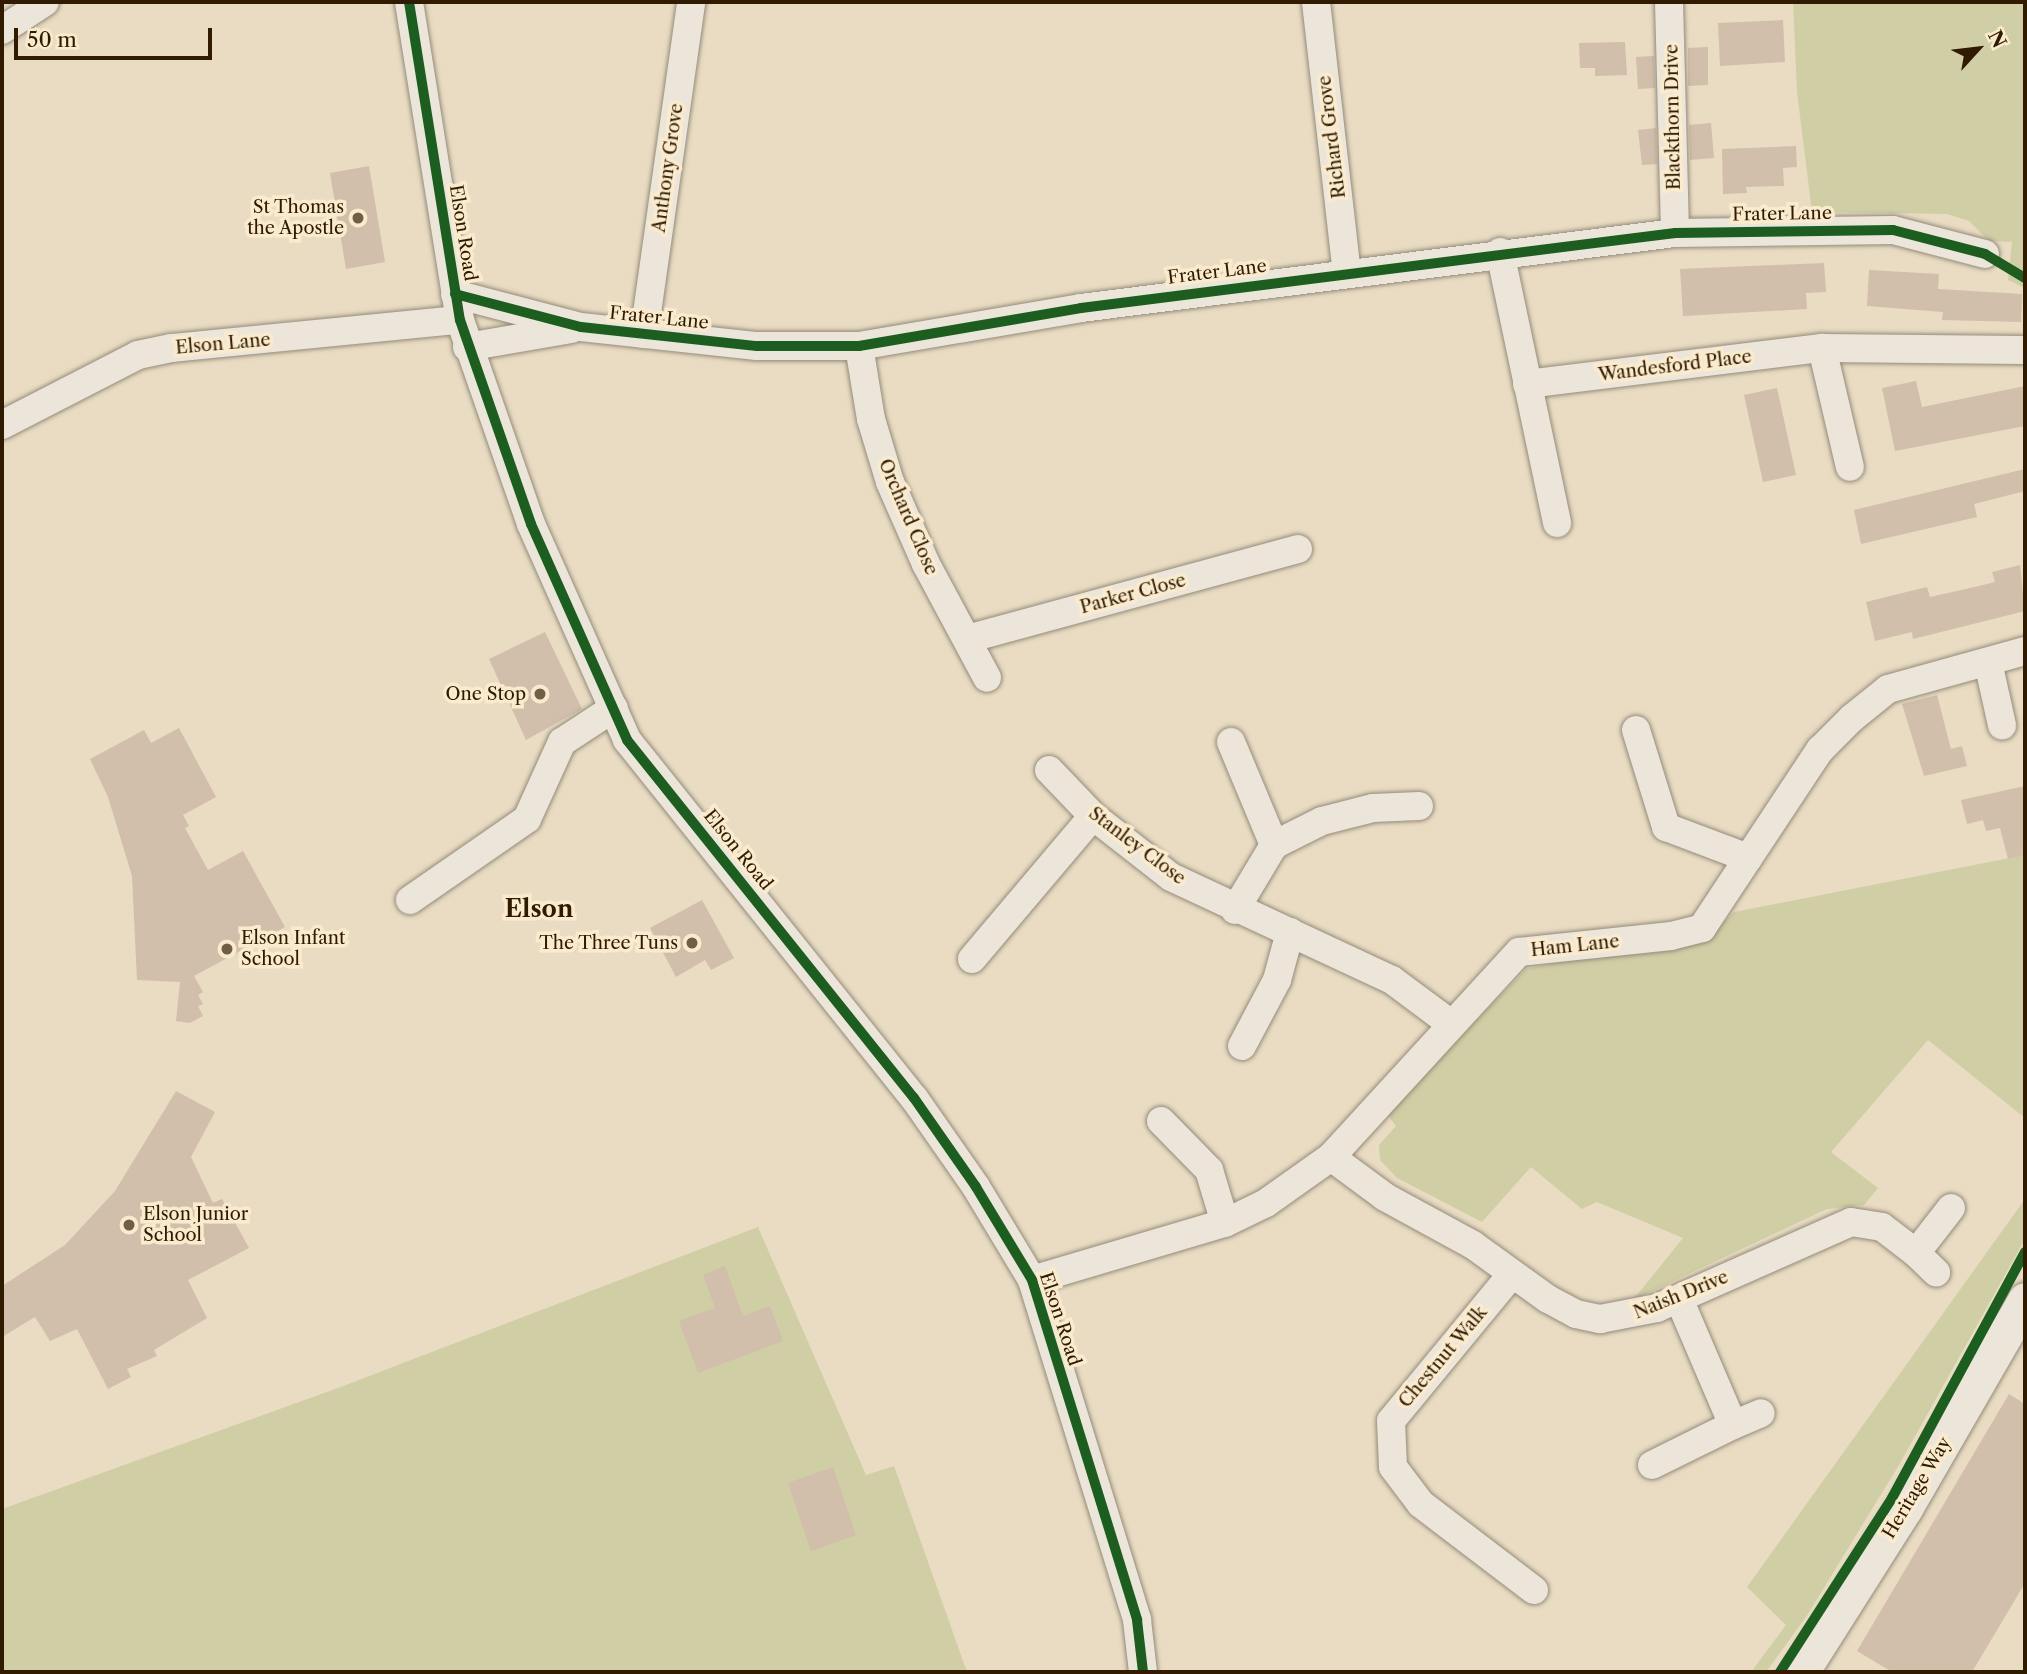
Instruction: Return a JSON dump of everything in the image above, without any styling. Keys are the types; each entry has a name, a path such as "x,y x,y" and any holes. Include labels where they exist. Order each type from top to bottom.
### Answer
{"street":[{"path":"2,30 45,2"},
{"name":"Elson Road","path":"409,2 467,348 531,524 627,740 914,1098 976,1187 1032,1280 1137,1620 1143,1672"},
{"name":"Anthony Grove","path":"644,334 691,2"},
{"name":"Richard Grove","path":"1316,2 1348,273"},
{"name":"Blackthorn Drive","path":"1669,2 1675,233"},
{"name":"Frater Lane","path":"458,307 581,327 757,346 859,346 1081,308 1500,252 1675,233 1894,230 1986,254"},
{"path":"1500,252 1557,523"},
{"name":"Elson Lane","path":"2,425 138,355 458,307"},
{"name":"Frater Lane","path":"467,348 581,327"},
{"name":"Orchard Close","path":"859,346 871,419 890,482 926,564 987,678"},
{"path":"1822,348 1850,467"},
{"name":"Wandesford Place","path":"1527,384 1822,348 2025,351"},
{"name":"Parker Close","path":"967,639 1298,549"},
{"name":"Ham Lane","path":"1032,1280 1225,1223 1266,1203 1331,1157 1519,952 1671,936 1702,928 1820,750 1861,711 1888,689 2025,651"},
{"path":"1988,662 2002,725"},
{"path":"410,900 527,819 562,742 614,708"},
{"path":"1636,730 1666,827 1748,858"},
{"path":"1231,742 1274,845"},
{"name":"Stanley Close","path":"1049,770 1093,816 1171,877 1235,910 1290,932 1392,980 1451,1024"},
{"path":"1235,910 1274,845 1322,821 1373,808 1419,806"},
{"path":"972,959 1093,816"},
{"path":"1242,1046 1277,980 1290,932"},
{"path":"1161,1121 1209,1170 1225,1223"},
{"name":"Naish Drive","path":"1331,1157 1375,1190 1473,1245 1564,1308 1600,1319 1626,1317 1679,1299 1828,1228 1851,1222 1882,1227 1936,1272"},
{"path":"1916,1253 1951,1208"},
{"name":"Chestnut Walk","path":"1512,1273 1391,1420 1393,1467 1422,1504 1534,1590"},
{"path":"1679,1299 1733,1426"},
{"name":"Heritage Way","path":"1801,1672 1905,1508 2025,1300"},
{"path":"1652,1465 1762,1413"}],"shaded area":[{"path":"1793,2 2025,2 2025,288 2008,280 2012,242 1989,241 1969,221 1947,214 1812,212 1797,92"},
{"path":"2025,855 2025,1118 1928,1040 1831,1152 1878,1188 1864,1205 1827,1209 1633,1300 1683,1238 1597,1202 1582,1209 1531,1167 1482,1222 1397,1178 1380,1160 1379,1145 1396,1126 1386,1113 1526,969 1715,931 1734,912"},
{"path":"2025,1199 2025,1239 1899,1465 1808,1614 1766,1672 1751,1672 1786,1625 1747,1587"},
{"path":"758,1227 866,1475 894,1466 967,1672 2,1672 2,1509 338,1388"}],"building":[{"path":"1783,20 1785,62 1720,66 1718,23"},
{"path":"1625,42 1627,75 1595,76 1595,68 1580,68 1579,43"},
{"path":"1708,47 1708,85 1688,86 1688,48"},
{"path":"1654,56 1655,88 1638,89 1636,57"},
{"path":"1711,123 1714,158 1690,160 1689,125"},
{"path":"1656,128 1657,164 1642,165 1638,130"},
{"path":"1796,146 1797,167 1783,168 1784,186 1746,187 1747,193 1723,194 1722,149"},
{"name":"St Thomas the Apostle","path":"369,166 385,262 346,269 330,173"},
{"path":"1824,263 1826,292 1806,293 1807,309 1683,316 1680,269"},
{"path":"1869,270 1939,274 1938,289 2022,294 2021,322 1942,320 1943,312 1867,306"},
{"path":"1916,381 1922,407 2025,386 2025,426 1895,451 1882,388"},
{"path":"1777,388 1796,475 1763,482 1744,395"},
{"path":"2025,469 2025,491 1974,504 1977,517 1861,544 1854,510"},
{"path":"2020,565 2025,611 1913,639 1912,632 1875,641 1866,602 1927,587 1930,597 1979,586 1995,582 1992,572"},
{"name":"One Stop","path":"545,632 582,709 526,740 489,659"},
{"path":"1937,695 1951,749 1962,746 1967,766 1924,776 1902,704"},
{"path":"179,728 216,797 183,815 189,826 185,828 208,870 243,851 285,927 194,976 203,992 198,995 203,1004 198,1006 203,1016 190,1023 176,1021 180,982 137,980 132,876 108,797 90,759 144,730 151,743"},
{"path":"2025,786 2025,855 2008,859 2000,828 1986,831 1983,820 1967,824 1961,800"},
{"name":"The Three Tuns","path":"702,900 734,958 711,970 705,960 676,977 650,928"},
{"path":"176,1091 215,1112 191,1157 213,1203 222,1199 249,1248 188,1280 207,1318 154,1350 157,1356 127,1369 131,1377 108,1389 77,1329 50,1341 35,1317 2,1337 2,1286 65,1245 115,1191"},
{"path":"725,1266 743,1316 770,1306 783,1341 698,1373 679,1321 715,1308 703,1275"},
{"path":"2009,1394 2025,1404 2025,1583 1972,1672 1892,1672 1857,1651"},
{"path":"833,1467 856,1535 811,1551 788,1483"}],"cycle path":[{"path":"409,2 460,320 531,524 627,740 914,1098 976,1187 1032,1280 1137,1620 1143,1672"},
{"path":"455,294 581,327 757,346 859,346 1081,308 1675,233 1893,230 1985,254 2025,278"},
{"path":"1780,1672 1892,1498 2025,1252"}],"place":[{"name":"St Thomas the Apostle","path":"358,218"},
{"name":"One Stop","path":"540,694"},
{"name":"The Three Tuns","path":"692,943"},
{"name":"Elson Infant School","path":"227,949"},
{"name":"Elson Junior School","path":"129,1225"}],"district":[{"name":"Elson","path":"539,909"}]}
